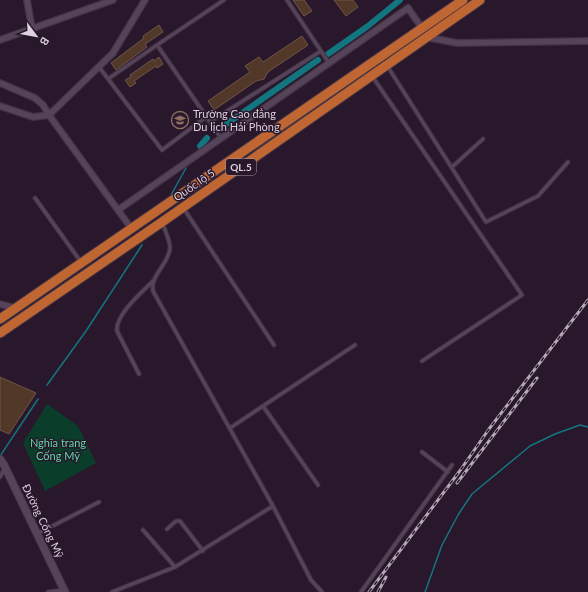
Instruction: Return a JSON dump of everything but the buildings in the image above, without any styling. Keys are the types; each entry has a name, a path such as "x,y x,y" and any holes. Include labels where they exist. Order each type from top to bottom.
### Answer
{"highway":[{"name":"Quốc lộ 5","path":"0,319 463,0"},
{"name":"Quốc lộ 5","path":"0,333 183,208 480,0"}],"street":[{"path":"27,0 32,29"},
{"path":"0,40 113,0"},
{"path":"0,106 33,117 49,115 113,53 145,0"},
{"path":"118,210 408,8 422,28"},
{"path":"426,37 457,43 588,41"},
{"path":"0,83 35,98 43,105 131,228"},
{"path":"0,304 15,308"},
{"name":"Đường Cống Mỹ","path":"3,464 64,591"}],"lane":[{"path":"108,78 224,0"},
{"path":"287,0 329,63"},
{"path":"157,45 221,138"},
{"path":"210,122 320,51"},
{"path":"387,65 486,222 538,196 568,162"},
{"path":"99,67 162,150 206,117"},
{"path":"372,76 522,295 422,361"},
{"path":"452,168 483,139"},
{"path":"35,198 81,262"},
{"path":"183,208 274,345"},
{"path":"139,374 116,327 120,317 155,278 167,259 170,248 162,222"},
{"path":"155,278 152,287 153,291 273,506 311,580 322,592"},
{"path":"230,428 354,345"},
{"path":"263,406 318,486"},
{"path":"422,452 448,472"},
{"path":"0,477 3,464"},
{"path":"361,592 452,465"},
{"path":"37,534 99,502"},
{"path":"112,592 175,567 273,506"},
{"path":"167,529 176,521 180,521 202,551"},
{"path":"143,530 175,567"},
{"path":"48,592 64,591"}],"green space":[{"name":"Nghĩa trang Cống Mỹ","path":"47,404 78,426 96,463 45,491 23,443"}],"waterway":[{"path":"328,54 368,26 400,0"},
{"path":"225,125 318,60"},
{"path":"200,146 207,138"},
{"path":"171,195 186,168"},
{"path":"47,385 86,331 142,245"},
{"path":"0,456 38,399"},
{"path":"425,592 442,545 458,515 472,494 530,446 555,434 580,425 588,427"}],"railway":[{"path":"369,592 459,472 489,429 588,300"},
{"path":"457,483 537,378"},
{"path":"378,592 386,577"}],"place":[{"name":"Trường Cao đẳng Du lịch Hải Phòng","path":"180,120"}]}
